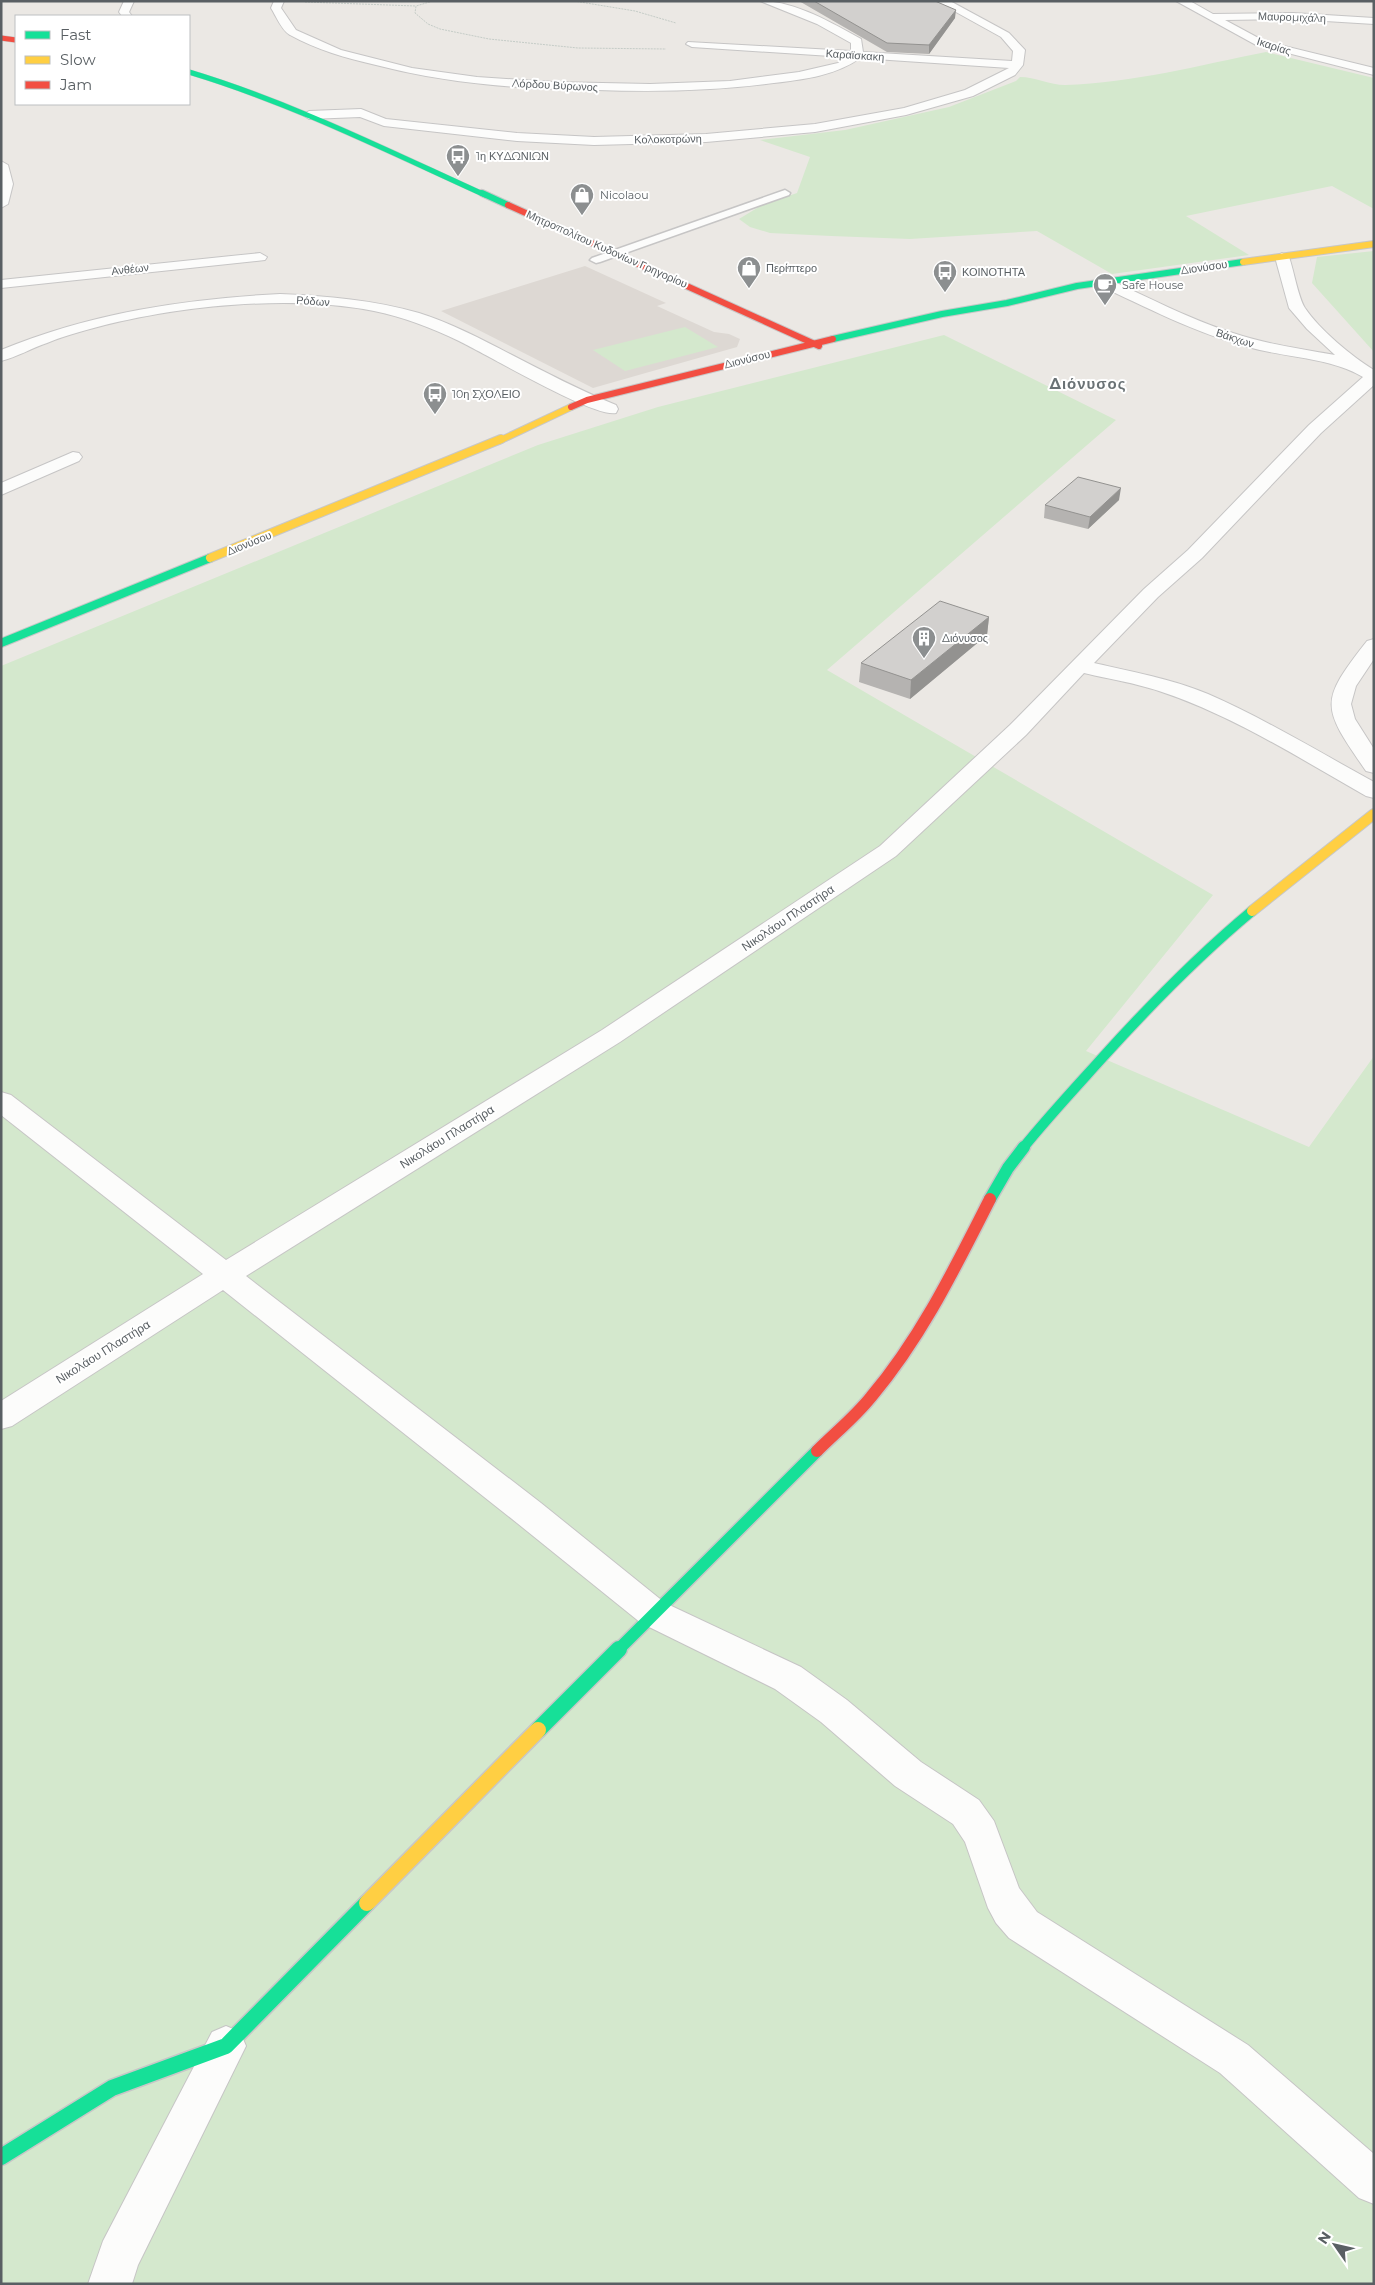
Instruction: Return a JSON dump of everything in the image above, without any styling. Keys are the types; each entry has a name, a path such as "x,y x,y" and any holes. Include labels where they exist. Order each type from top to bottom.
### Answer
{"street":[{"path":"126,15 124,12 129,1"},
{"name":"Λόρδου Βύρωνος","path":"278,1 276,8 292,32 337,52 412,71 477,81 554,86 640,88 730,85 799,76 842,66 857,55"},
{"path":"765,1 821,22 857,41 857,55"},
{"path":"941,1 1005,35 1019,50 1017,65"},
{"name":"Ικαρίας","path":"1181,1 1260,43 1374,72"},
{"name":"Μαυρομιχάλη","path":"1210,16 1293,16 1374,22"},
{"path":"1,38 15,40"},
{"name":"Καραϊσκακη","path":"692,44 1017,65"},
{"name":"Κολοκοτρώνη","path":"309,115 361,114 384,122 594,141 706,138 815,128 906,111 969,92 1011,73 1017,65"},
{"name":"Μητροπολίτου Κυδονίων Γρηγορίου","path":"190,72 255,92 618,254 814,343 819,357 788,349 775,342"},
{"path":"342,130 384,122"},
{"path":"380,149 383,162"},
{"path":"1,165 7,177 6,192 1,204"},
{"name":"Διονύσου","path":"1,643 496,442 589,407 788,349 942,314 1007,303 1101,282 1374,244"},
{"name":"Ανθέων","path":"4,282 260,257"},
{"path":"1282,257 1298,308 1312,326 1353,364"},
{"name":"Μητροπολίτου Κυδονίων Γρηγορίου","path":"592,258 614,268"},
{"name":"Βάκχων","path":"1101,282 1192,323 1227,336 1262,346 1353,364 1373,377"},
{"name":"Ρόδων","path":"1,356 46,338 116,318 208,304 300,298 373,306 414,317 467,339 589,407 614,408"},
{"name":"Διονύσου","path":"947,325 1007,303"},
{"name":"Νικολάου Πλαστήρα","path":"1,1416 611,1036 888,851 1018,730 1151,593 1195,554 1315,429 1373,377"},
{"name":"Διονύσου","path":"496,442 572,420"},
{"path":"1,490 73,457"},
{"path":"1374,645 1347,681 1341,701 1341,712 1374,766"},
{"path":"1079,666 1163,685 1200,699 1290,744 1374,792"},
{"path":"110,2284 120,2257 226,2046 653,1613 875,1393 914,1340 946,1288 999,1180 1057,1108 1204,953 1247,915 1374,814"},
{"path":"1,1101 529,1513 653,1613 788,1678 834,1711 908,1774 966,1812 981,1833 1002,1895 1010,1910 1023,1925 1234,2059 1374,2183"},
{"path":"1,2157 112,2088 226,2046"}],"lane":[{"path":"592,258 618,254 785,193"}],"path":[{"path":"304,2 416,6 433,1"},
{"path":"416,6 415,13 431,26 463,34 518,43 638,50 681,48 692,44 695,35 683,25 635,12 574,1"}],"shaded area":[{"path":"585,266 666,303 657,306 714,332 729,334 740,339 737,347 593,388 441,311"}],"green space":[{"path":"1266,52 1374,78 1374,209 1332,186 1186,216 1249,255 1112,274 1037,231 910,239 831,236 770,233 750,227 739,219 762,205 797,193 810,157 760,140 845,130 949,107 1016,81 1020,77 1059,85 1090,84 1166,73"},
{"path":"1374,251 1374,352 1312,283 1317,257"},
{"path":"685,327 718,347 625,371 593,350"},
{"path":"944,335 1116,420 827,670 1213,895 1086,1051 1309,1147 1374,1056 1374,2284 1,2284 1,666 538,445 658,407"}],"building":[{"path":"814,1 935,1 956,10 929,45 887,43"},
{"path":"1078,477 1121,488 1090,517 1045,505"},
{"path":"940,601 989,617 911,680 861,663"}],"traffic: fast":[{"path":"190,72 236,86 281,103 508,205"},
{"path":"833,339 942,314 1007,303 1077,286 1243,262"},
{"path":"1,643 210,558"},
{"path":"990,1199 998,1183 1019,1153 1080,1082 1184,972 1252,911"},
{"path":"538,1730 817,1451"},
{"path":"1,2157 112,2088 226,2046 367,1903"}],"traffic: slow":[{"path":"1243,262 1374,244"},
{"path":"210,558 496,442 571,407"},
{"path":"1252,911 1374,814"},
{"path":"367,1903 538,1730"}],"traffic: jam":[{"path":"1,38 15,40"},
{"path":"508,205 819,346"},
{"path":"571,407 587,400 833,339"},
{"path":"817,1451 869,1399 909,1346 938,1299 990,1199"}],"place":[{"name":"1η ΚΥΔΩΝΙΩΝ","path":"458,177"},
{"name":"Nicolaou","path":"582,216"},
{"name":"Περίπτερο","path":"749,289"},
{"name":"ΚΟΙΝΟΤΗΤΑ","path":"945,293"},
{"name":"Safe House","path":"1105,306"},
{"name":"10η ΣΧΟΛΕΙΟ","path":"435,415"},
{"name":"Διόνυσος","path":"924,659"}],"district":[{"name":"Διόνυσος","path":"1088,384"}]}
